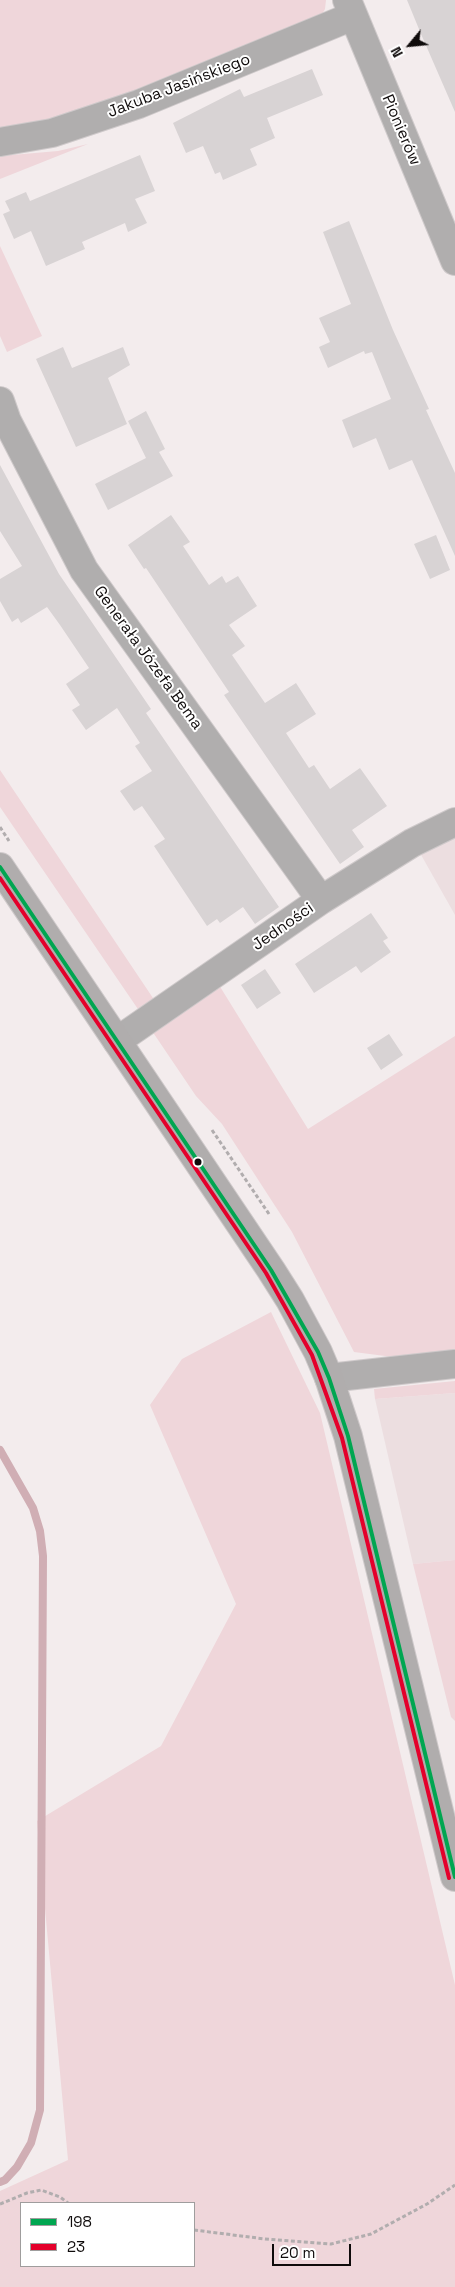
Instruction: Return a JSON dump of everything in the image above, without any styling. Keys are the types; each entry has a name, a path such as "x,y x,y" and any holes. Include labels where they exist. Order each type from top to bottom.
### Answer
{"street":[{"name":"Jakuba Jasińskiego","path":"0,142 52,133 139,104 350,8"},
{"name":"Pionierów","path":"350,8 455,261"},
{"name":"Generała Józefa Bema","path":"0,401 7,421 84,570 321,900"},
{"name":"Jedności","path":"117,1041 321,900 412,843 455,822"},
{"path":"0,867 271,1270 306,1328 329,1378 355,1461 455,1877"},
{"path":"329,1378 455,1364"}],"path":[{"path":"195,2230 265,2239 331,2244 371,2234 427,2204 455,2185"},
{"path":"0,2204 27,2193 41,2190 60,2197 67,2202"}],"shaded area":[{"path":"0,0 326,0 325,9 320,18 53,124 0,134"},
{"path":"88,144 0,179 0,156 58,151"},
{"path":"0,246 42,336 7,352 0,336"},
{"path":"0,770 157,1004 142,1015 0,807"},
{"path":"455,837 455,915 420,853"},
{"path":"219,985 308,1129 455,1036 455,1351 393,1357 354,1352 292,1232 222,1124 196,1096 152,1031"},
{"path":"271,1312 320,1413 455,1985 455,2287 0,2287 0,2191 68,2160 37,1821 161,1746 236,1604 150,1405 182,1359"},
{"path":"455,1381 455,1393 375,1399 374,1389"},
{"path":"455,1393 455,1560 413,1564 375,1399"},
{"path":"455,1560 455,1721 451,1717 413,1564"}],"building":[{"path":"407,0 455,0 455,112 421,34"},
{"path":"312,69 323,95 267,118 275,138 250,149 257,165 223,180 220,172 215,174 203,146 186,153 173,123 240,89 244,97"},
{"path":"140,155 155,191 135,199 147,223 128,232 125,223 82,242 85,249 46,266 31,231 14,239 3,214 10,211 5,201 26,192 30,201"},
{"path":"349,221 393,330 429,409 426,410 455,473 455,556 412,460 389,470 376,438 353,448 342,420 391,399 372,352 365,354 364,351 328,368 319,347 330,342 319,318 351,304 323,232"},
{"path":"63,347 72,368 123,347 130,365 108,378 127,424 76,447 36,359"},
{"path":"146,411 165,449 159,452 173,476 108,510 95,484 146,458 128,421"},
{"path":"0,465 59,574 151,709 146,713 279,907 255,924 243,907 220,923 217,919 207,926 154,846 165,839 142,806 134,811 120,791 152,771 135,746 140,743 117,708 86,730 72,710 80,705 66,684 89,668 47,607 21,623 18,618 12,622 0,601 0,579 22,566 0,531"},
{"path":"171,515 190,542 183,546 209,585 222,576 226,583 238,576 257,606 229,625 245,646 232,655 265,703 296,683 316,714 286,733 309,768 314,765 330,789 360,768 387,806 352,830 364,847 340,864 224,695 229,692 146,568 144,569 128,545"},
{"path":"436,535 450,570 430,579 414,544"},
{"path":"371,913 388,938 383,941 391,952 361,973 356,966 314,993 295,964"},
{"path":"265,969 281,993 257,1009 241,985"},
{"path":"389,1034 403,1055 381,1070 367,1048"}],"waterway":[{"path":"0,1450 33,1508 40,1531 43,1556 40,2110 31,2143 17,2167 5,2180 0,2182"}],"transit line":[{"name":"198","path":"0,867 271,1270 318,1352 329,1378 348,1436 455,1877"},
{"name":"23","path":"0,878 266,1273 312,1355 342,1438 449,1878"}]}
